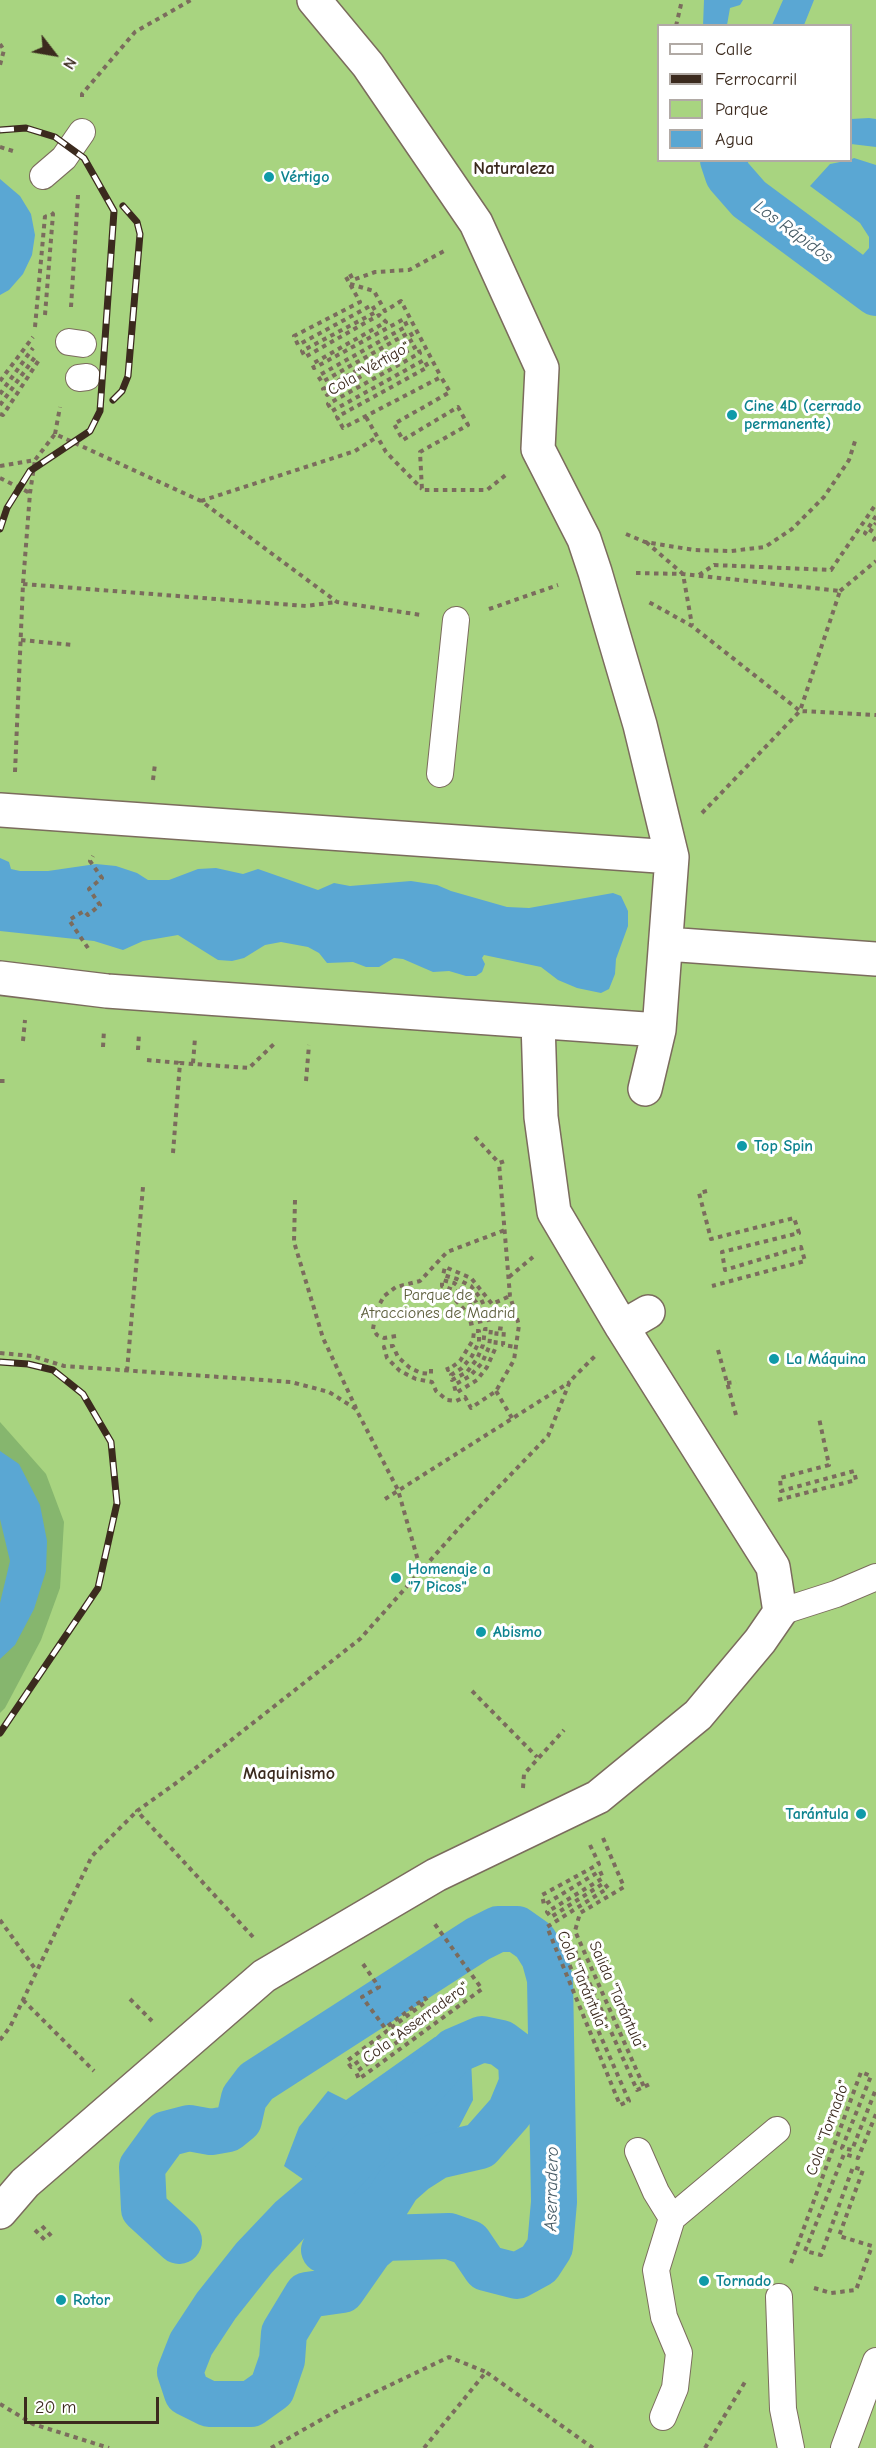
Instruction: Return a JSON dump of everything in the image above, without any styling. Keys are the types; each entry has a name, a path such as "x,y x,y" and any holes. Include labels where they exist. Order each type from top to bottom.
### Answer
{"street":[{"path":"314,0 368,65 480,231 542,368 538,449 584,539 595,572 640,725 672,857 659,1030 645,1089"},
{"path":"7,811 672,857"},
{"path":"666,944 876,959"},
{"path":"0,978 90,990 659,1030"},
{"path":"0,2212 25,2183 264,1976 436,1875 598,1797 698,1714 760,1641 780,1612 773,1567 635,1320 554,1212 541,1117 538,1022"}],"lane":[{"path":"42,176 64,158 82,132"},
{"path":"440,774 456,620"},
{"path":"780,1612 836,1594 876,1577"},
{"path":"663,2417 675,2388 679,2354 664,2317 656,2270 672,2218 777,2130"},
{"path":"638,2151 656,2192 672,2218"},
{"path":"779,2297 783,2409 791,2448"},
{"path":"844,2448 876,2361"}],"path":[{"path":"76,343 82,94 135,32 191,0"},
{"path":"677,24 682,0"},
{"path":"0,44 4,50 0,65"},
{"path":"45,321 53,214 46,206"},
{"path":"0,381 34,336 45,216 38,208"},
{"name":"Cola \"Vértigo\"","path":"366,417 343,428 337,417 428,367 424,360 332,411 328,404 420,353 417,346 327,395 323,389 414,339 410,332 322,382 318,376 407,326 404,320 314,368 312,364 386,322 380,315 305,357 302,351 376,312 372,305 298,345 294,336 360,302 350,284 348,275 353,280 375,272 409,270 480,231"},
{"path":"350,284 374,291 385,311 401,301 450,392 394,424 403,440 458,406 468,425 420,452 422,490"},
{"path":"0,394 38,341 37,355 0,405"},
{"path":"0,414 3,415 42,356"},
{"path":"441,377 366,417 386,452 422,490 487,490 538,449"},
{"path":"7,811 30,493 35,460 55,434 60,402"},
{"path":"55,434 201,501 337,602"},
{"path":"201,501 333,459 377,437"},
{"path":"571,514 645,542 694,550 731,551 765,547 792,529 824,497 849,460 856,438"},
{"path":"0,466 35,460"},
{"path":"0,478 30,493"},
{"path":"699,576 714,565 831,570 876,504"},
{"path":"876,516 865,533 868,535 876,523"},
{"path":"645,542 683,574 692,626"},
{"path":"672,857 694,822 800,711 840,591 875,561"},
{"path":"23,584 306,606 337,602 456,620 595,572 683,574 840,591"},
{"path":"595,572 692,626 800,711 876,715"},
{"path":"21,640 73,645"},
{"path":"92,954 69,920 84,911 88,915 100,906 89,889 102,878 90,861 95,854"},
{"path":"147,1060 249,1068"},
{"path":"173,1152 180,1063"},
{"path":"0,1081 8,1081"},
{"path":"431,1369 431,1374 410,1368 398,1357 393,1346 384,1347 387,1358 400,1371 416,1380 432,1382 436,1391 447,1400 456,1401 465,1397 471,1408 496,1391 514,1360 519,1326 510,1296 499,1162 475,1137"},
{"path":"499,1162 546,1149"},
{"path":"127,1371 143,1187"},
{"path":"707,1191 699,1193 711,1239 794,1218 799,1233 722,1252 725,1270 801,1247 805,1261 712,1286"},
{"path":"295,1200 294,1242 322,1338 398,1490 421,1572"},
{"path":"396,1336 384,1338 377,1335 373,1329 376,1311 384,1296 396,1287 420,1281 447,1252 506,1230"},
{"path":"418,1297 417,1294 428,1291 444,1293 451,1295 470,1316 476,1313 467,1300 456,1291 442,1286 442,1280 454,1283 466,1292 476,1302 481,1312 486,1310 482,1299 471,1286 443,1275 445,1267 471,1278 492,1304 510,1296"},
{"path":"469,1324 515,1314"},
{"path":"385,1498 570,1381 635,1320"},
{"path":"447,1367 448,1370 460,1361 470,1346 474,1332 479,1331 479,1342 472,1356 462,1368 451,1375 452,1380 467,1372 477,1359 483,1345 485,1329 491,1329 489,1347 482,1364 470,1376 454,1385 456,1393 477,1380 487,1367 495,1349 497,1329 504,1329 503,1345 516,1347"},
{"path":"718,1350 736,1415"},
{"path":"0,1353 32,1356 64,1366 291,1382 329,1392 356,1409"},
{"path":"0,2040 10,2027 92,1856 137,1811 188,1774 360,1639 460,1527 548,1436 570,1381"},
{"path":"727,1383 736,1382"},
{"path":"496,1391 512,1418"},
{"path":"775,1501 856,1480 854,1472 781,1491 780,1479 830,1465 819,1418"},
{"path":"472,1691 537,1757"},
{"path":"522,1834 524,1774 537,1757 564,1730"},
{"name":"Cola \"Tarántula\"","path":"581,1805 598,1864 542,1894 544,1905 600,1871 603,1878 547,1912 551,1917 604,1883 608,1888 546,1927 620,2105 630,2101 563,1950 573,1946 637,2090 644,2087"},
{"name":"Salida \"Tarántula\"","path":"581,1805 624,1887 580,1913 575,1930 644,2087"},
{"path":"137,1811 281,1966"},
{"path":"0,1920 36,1970"},
{"name":"Cola \"Asserradero\"","path":"340,1931 379,1987 362,1997 385,2028 425,1998 427,2001 347,2061 351,2067 432,2006 436,2013 356,2072 359,2079 482,1989 434,1923"},
{"path":"130,1999 150,2019"},
{"path":"22,2000 79,2056"},
{"name":"Cola \"Tornado\"","path":"789,2268 861,2072 871,2076 842,2148 852,2150 876,2089"},
{"path":"644,2087 650,2084"},
{"name":"Cola \"Tornado\"","path":"804,2285 831,2293 856,2290 872,2246 839,2236 863,2170 853,2167 820,2254 805,2251 844,2154 858,2158 876,2114"},
{"path":"272,2448 342,2408 449,2357 486,2372 593,2448"},
{"path":"424,2448 486,2372"},
{"path":"0,2404 33,2424 109,2448"}],"green space":[{"name":"Parque de Atracciones de Madrid","path":"0,0 876,0 876,2448 0,2448"},
{"path":"0,1422 46,1474 64,1522 60,1588 41,1640 5,1708 0,1713"}],"water":[{"path":"704,0 743,0 740,5 730,8 727,24 703,24"},
{"path":"783,0 814,0 804,24 772,24"},
{"path":"852,119 876,119 876,147 852,144"},
{"path":"852,159 876,165 876,273 853,256 862,256 869,248 869,237 860,223 810,186 830,164 852,162"},
{"path":"703,162 739,162 746,176 822,233 809,252 760,226 726,203 707,176"},
{"path":"0,179 20,196 31,214 35,235 32,255 23,274 9,290 0,295"},
{"path":"0,858 9,862 11,869 20,871 48,871 96,864 116,866 137,873 148,880 169,880 198,869 216,868 243,874 258,869 318,890 334,883 350,886 411,881 437,885 507,907 529,908 613,893 621,896 628,911 628,926 616,959 615,974 609,989 601,993 577,988 558,980 541,967 484,955 482,958 485,964 482,972 476,976 466,976 449,971 433,972 403,959 394,958 379,967 366,967 353,962 327,963 319,953 308,947 281,942 265,945 244,958 232,961 218,960 178,935 143,941 123,950 94,941 0,931"},
{"path":"0,1451 19,1464 40,1505 47,1541 46,1571 34,1609 15,1645 0,1659 0,1603 10,1561 0,1519"},
{"path":"457,2033 471,2060 473,2100 459,2127 421,2146 385,2175 370,2198 349,2211 284,2166 299,2127 328,2091 346,2100 435,2037"}],"waterway":[{"name":"Los Rápidos","path":"724,162 728,175 749,199 876,293"},
{"name":"Aserradero","path":"179,2241 144,2209 142,2167 166,2134 189,2128 211,2132 228,2129 239,2120 244,2098 256,2082 478,1939 498,1929 517,1929 534,1941 544,1957 550,1979 554,2202 550,2247 539,2264 517,2276 486,2268 469,2243 449,2236 384,2238 370,2250 342,2290 307,2295 284,2333 282,2360 272,2389 251,2404 209,2404 187,2393 180,2372 191,2344 216,2306 254,2258 367,2146"},
{"name":"Aserradero","path":"324,2250 342,2224 357,2216 374,2214 388,2201 398,2185 415,2170 437,2156 480,2146 510,2112 522,2083 521,2058 501,2043 482,2039 454,2051 419,2090"}],"railway":[{"path":"0,130 26,128 55,137 84,158 114,211 100,411 90,431 30,471 7,508 0,529"},
{"path":"113,400 122,391 128,376 140,234 137,222 123,206"},
{"path":"0,1362 28,1364 53,1370 83,1394 111,1442 117,1503 98,1588 0,1733"}],"place":[{"name":"Vértigo","path":"269,177"},
{"name":"Cine 4D (cerrado permanente)","path":"732,415"},
{"name":"Top Spin","path":"742,1146"},
{"name":"La Máquina","path":"774,1359"},
{"name":"Homenaje a \"7 Picos\"","path":"396,1578"},
{"name":"Abismo","path":"481,1632"},
{"name":"Tarántula","path":"861,1814"},
{"name":"Tornado","path":"704,2281"},
{"name":"Rotor","path":"61,2300"}],"district":[{"name":"Naturaleza","path":"514,169"},
{"name":"Maquinismo","path":"289,1774"}]}
